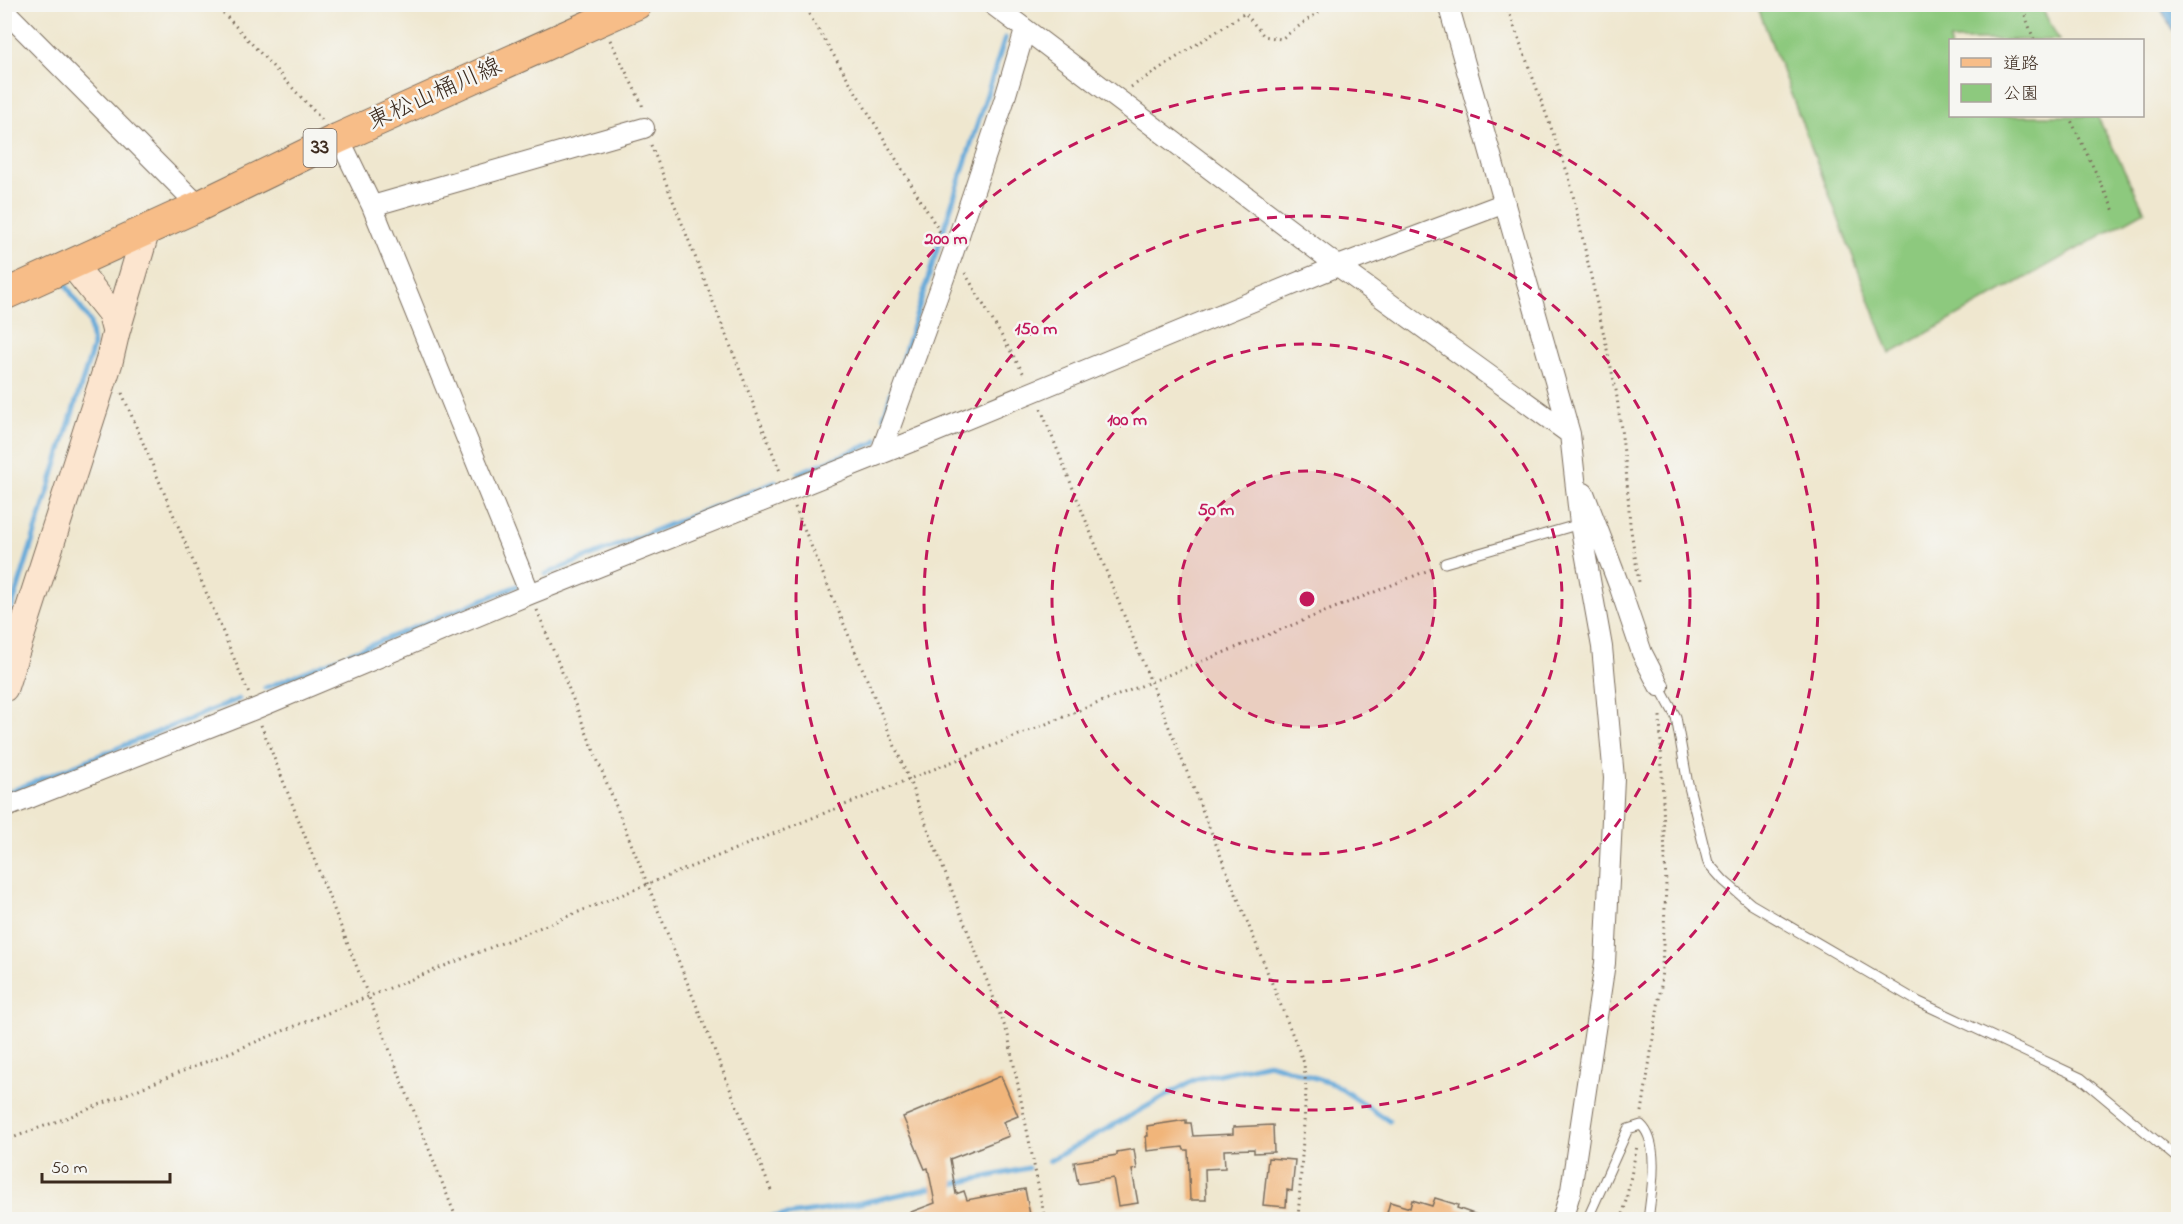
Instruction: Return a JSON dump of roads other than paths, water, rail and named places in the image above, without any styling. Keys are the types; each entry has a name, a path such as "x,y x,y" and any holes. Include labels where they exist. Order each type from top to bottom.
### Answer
{"main road":[{"name":"東松山桶川線","path":"4,295 74,265 339,138 637,4"}],"street":[{"path":"992,4 1338,266 1570,434"},
{"path":"1448,4 1570,434 1580,524 1602,647 1614,778 1605,963 1570,1190 1562,1220"},
{"path":"4,10 199,206"},
{"path":"881,452 953,253 1004,101 1025,30"},
{"path":"372,206 644,128"},
{"path":"339,138 372,206 530,594"},
{"path":"4,808 255,709 530,594 1338,266 1505,203"},
{"path":"4,688 109,362 146,231"},
{"path":"74,265 111,313 116,332"},
{"path":"1574,466 1642,653 1659,686"}],"lane":[{"path":"1445,563 1580,524"},
{"path":"1659,686 1676,717 1687,779 1707,863 1724,881 1750,904 1917,1001 2081,1077 2178,1159"},
{"path":"1587,1220 1628,1129 1641,1125 1647,1130 1652,1146 1652,1188 1648,1220"}],"water":[{"path":"2159,5 2178,5 2178,41"}],"waterway":[{"path":"1017,9 1018,4"},
{"path":"884,416 1005,38"},
{"path":"4,633 93,347 90,322 64,282"},
{"path":"798,473 876,442 877,439"},
{"path":"546,574 776,482"},
{"path":"265,688 519,585"},
{"path":"4,794 239,699"},
{"path":"1049,1161 1196,1079 1269,1063 1334,1084 1389,1121"},
{"path":"948,1185 1028,1168"},
{"path":"752,1220 831,1209 936,1187"}]}
